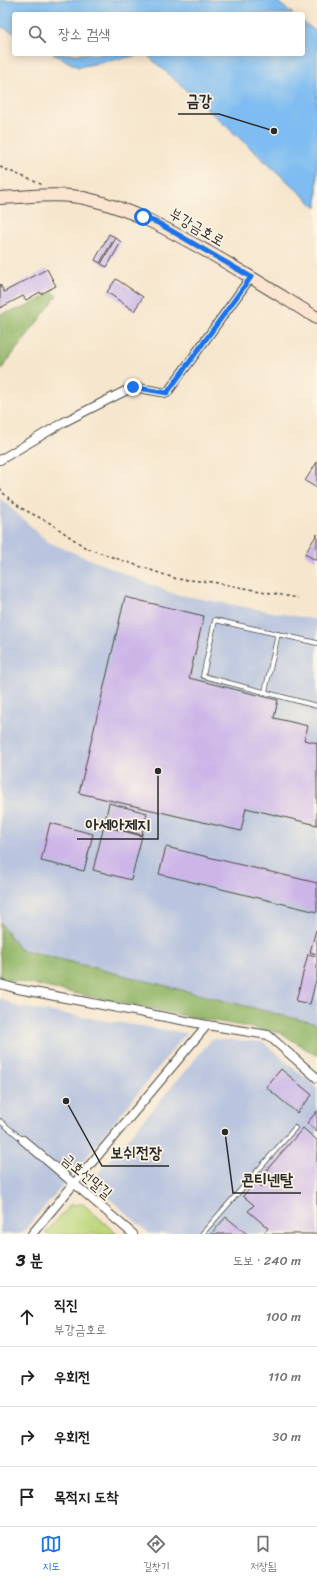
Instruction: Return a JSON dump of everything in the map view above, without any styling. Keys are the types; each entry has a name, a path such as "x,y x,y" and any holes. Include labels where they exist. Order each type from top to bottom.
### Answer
{"street":[{"name":"부강금호로","path":"0,198 63,196 88,199 119,208 158,223 251,277 317,318"},
{"path":"0,460 64,422 133,387 167,393 251,277"},
{"path":"0,984 18,989 207,1026 268,1035 317,1078"},
{"path":"32,1234 207,1026"},
{"name":"금호선말길","path":"23,1140 133,1234"}],"lane":[{"path":"317,643 215,620 203,676 317,706"},
{"path":"265,692 278,634"},
{"path":"0,1121 23,1140"},
{"path":"202,1234 295,1128"}],"path":[{"path":"0,167 49,187"},
{"path":"0,488 3,493 21,508 50,523 86,548 177,579 212,582 298,598"}],"shaded area":[{"path":"0,498 48,542 174,594 317,620 317,1024 19,949 0,922"},
{"path":"0,998 19,1007 186,1033 77,1169 21,1234 0,1234"},
{"path":"212,1039 263,1042 317,1088 317,1234 150,1234 95,1186 96,1176"}],"green space":[{"path":"52,292 57,296 0,371 0,314 24,308"},
{"path":"0,922 19,949 317,1024 317,1056 281,1033 181,1015 1,978"},
{"path":"83,1204 117,1234 45,1234 70,1205"}],"water":[{"path":"0,0 275,0 290,12 12,12 12,32 0,26"},
{"path":"305,23 317,32 317,208 148,56 305,56"},
{"path":"57,56 135,56 78,67"}],"building":[{"path":"109,234 115,237 100,263 95,260"},
{"path":"116,238 121,242 107,267 101,264"},
{"path":"47,269 56,286 41,294 40,292 26,300 23,296 0,308 0,284 4,292"},
{"path":"116,279 143,297 134,311 107,292"},
{"path":"317,462 317,488 305,481"},
{"path":"317,534 317,561 305,554"},
{"path":"125,597 204,616 189,678 278,700 274,718 308,726 304,740 317,743 317,825 246,808 241,831 79,793"},
{"path":"109,803 147,813 142,835 104,825"},
{"path":"50,823 93,834 84,871 41,861"},
{"path":"104,826 142,836 131,880 93,870"},
{"path":"166,847 317,883 317,912 159,874"},
{"path":"317,930 317,954 310,952"},
{"path":"308,954 317,956 317,976 310,1004 296,1001"},
{"path":"281,1069 312,1095 297,1113 266,1087"},
{"path":"317,1111 317,1132 307,1123"},
{"path":"303,1128 317,1140 317,1234 263,1234 268,1228 248,1211 254,1205 243,1196 256,1182 262,1187 271,1177 265,1172"},
{"path":"226,1217 247,1234 211,1234"}],"place":[{"name":"금강","path":"274,131"},
{"name":"아세아제지","path":"158,771"},
{"name":"보쉬전장","path":"66,1101"},
{"name":"콘티넨탈","path":"225,1132"}],"route":[{"path":"133,387 167,393 251,277 158,223 143,217"}]}
